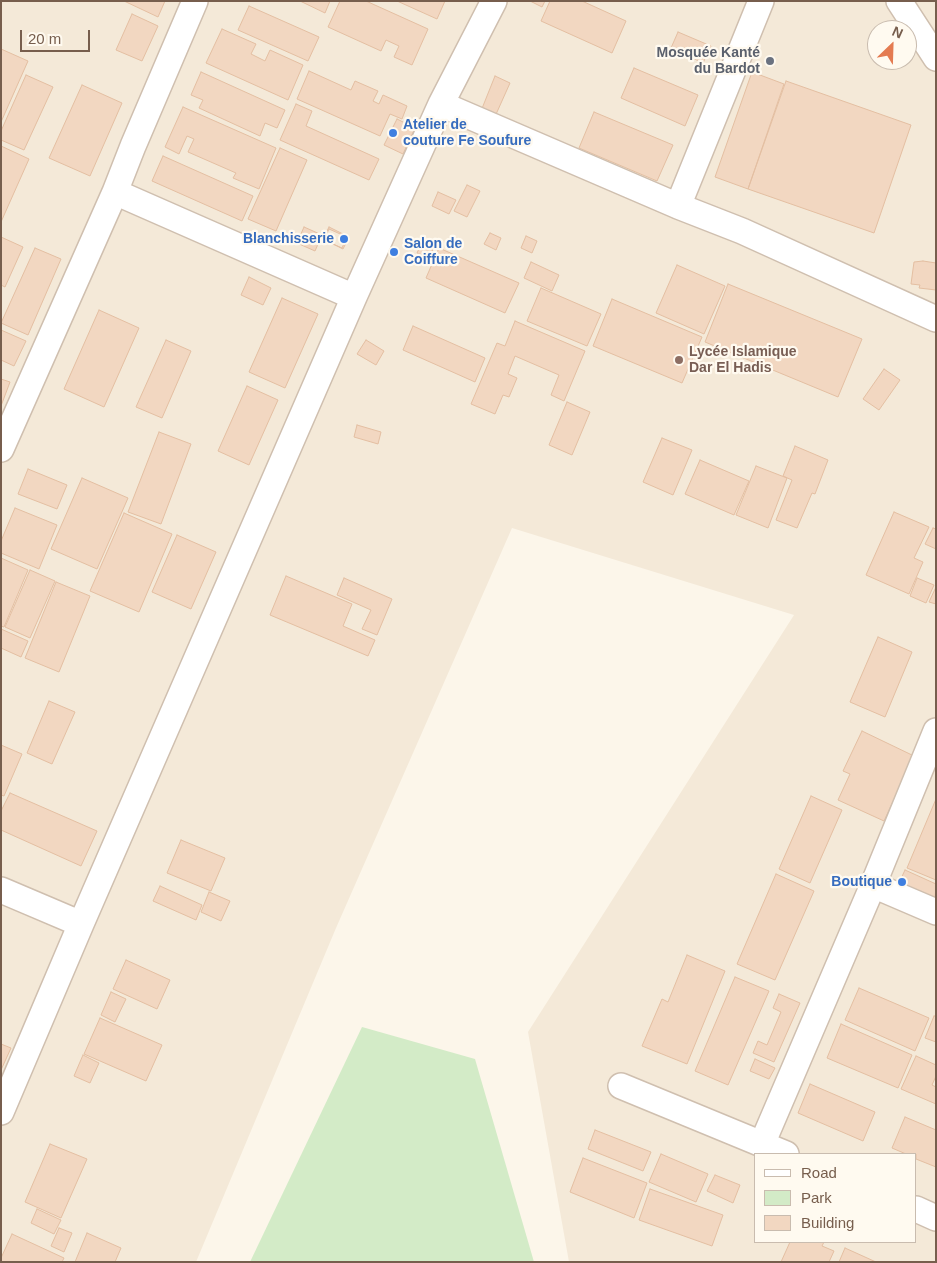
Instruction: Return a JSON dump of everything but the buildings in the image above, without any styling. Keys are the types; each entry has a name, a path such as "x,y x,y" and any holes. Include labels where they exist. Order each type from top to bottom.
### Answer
{"street":[{"path":"3,442 115,192 195,1"},
{"path":"1,1112 80,924 354,296 441,104 494,1"},
{"path":"678,206 761,1"},
{"path":"906,4 936,58"},
{"path":"441,104 678,206 742,231 936,319"},
{"path":"115,192 354,296"},
{"path":"762,1144 873,885 936,731"},
{"path":"873,885 936,912"},
{"path":"1,890 80,924"},
{"path":"621,1086 784,1153"},
{"path":"917,1209 936,1218"}],"shaded area":[{"path":"1,1 936,1 936,1262 569,1262 528,1032 794,615 512,528 336,928 196,1262 1,1262"}],"green space":[{"path":"362,1027 475,1059 534,1262 250,1262"}],"place":[{"name":"Mosquée Kanté du Bardot","path":"770,61"},
{"name":"Atelier de couture Fe Soufure","path":"393,133"},
{"name":"Blanchisserie","path":"344,239"},
{"name":"Salon de Coiffure","path":"394,252"},
{"name":"Lycée Islamique Dar El Hadis","path":"679,360"},
{"name":"Boutique","path":"902,882"}]}
